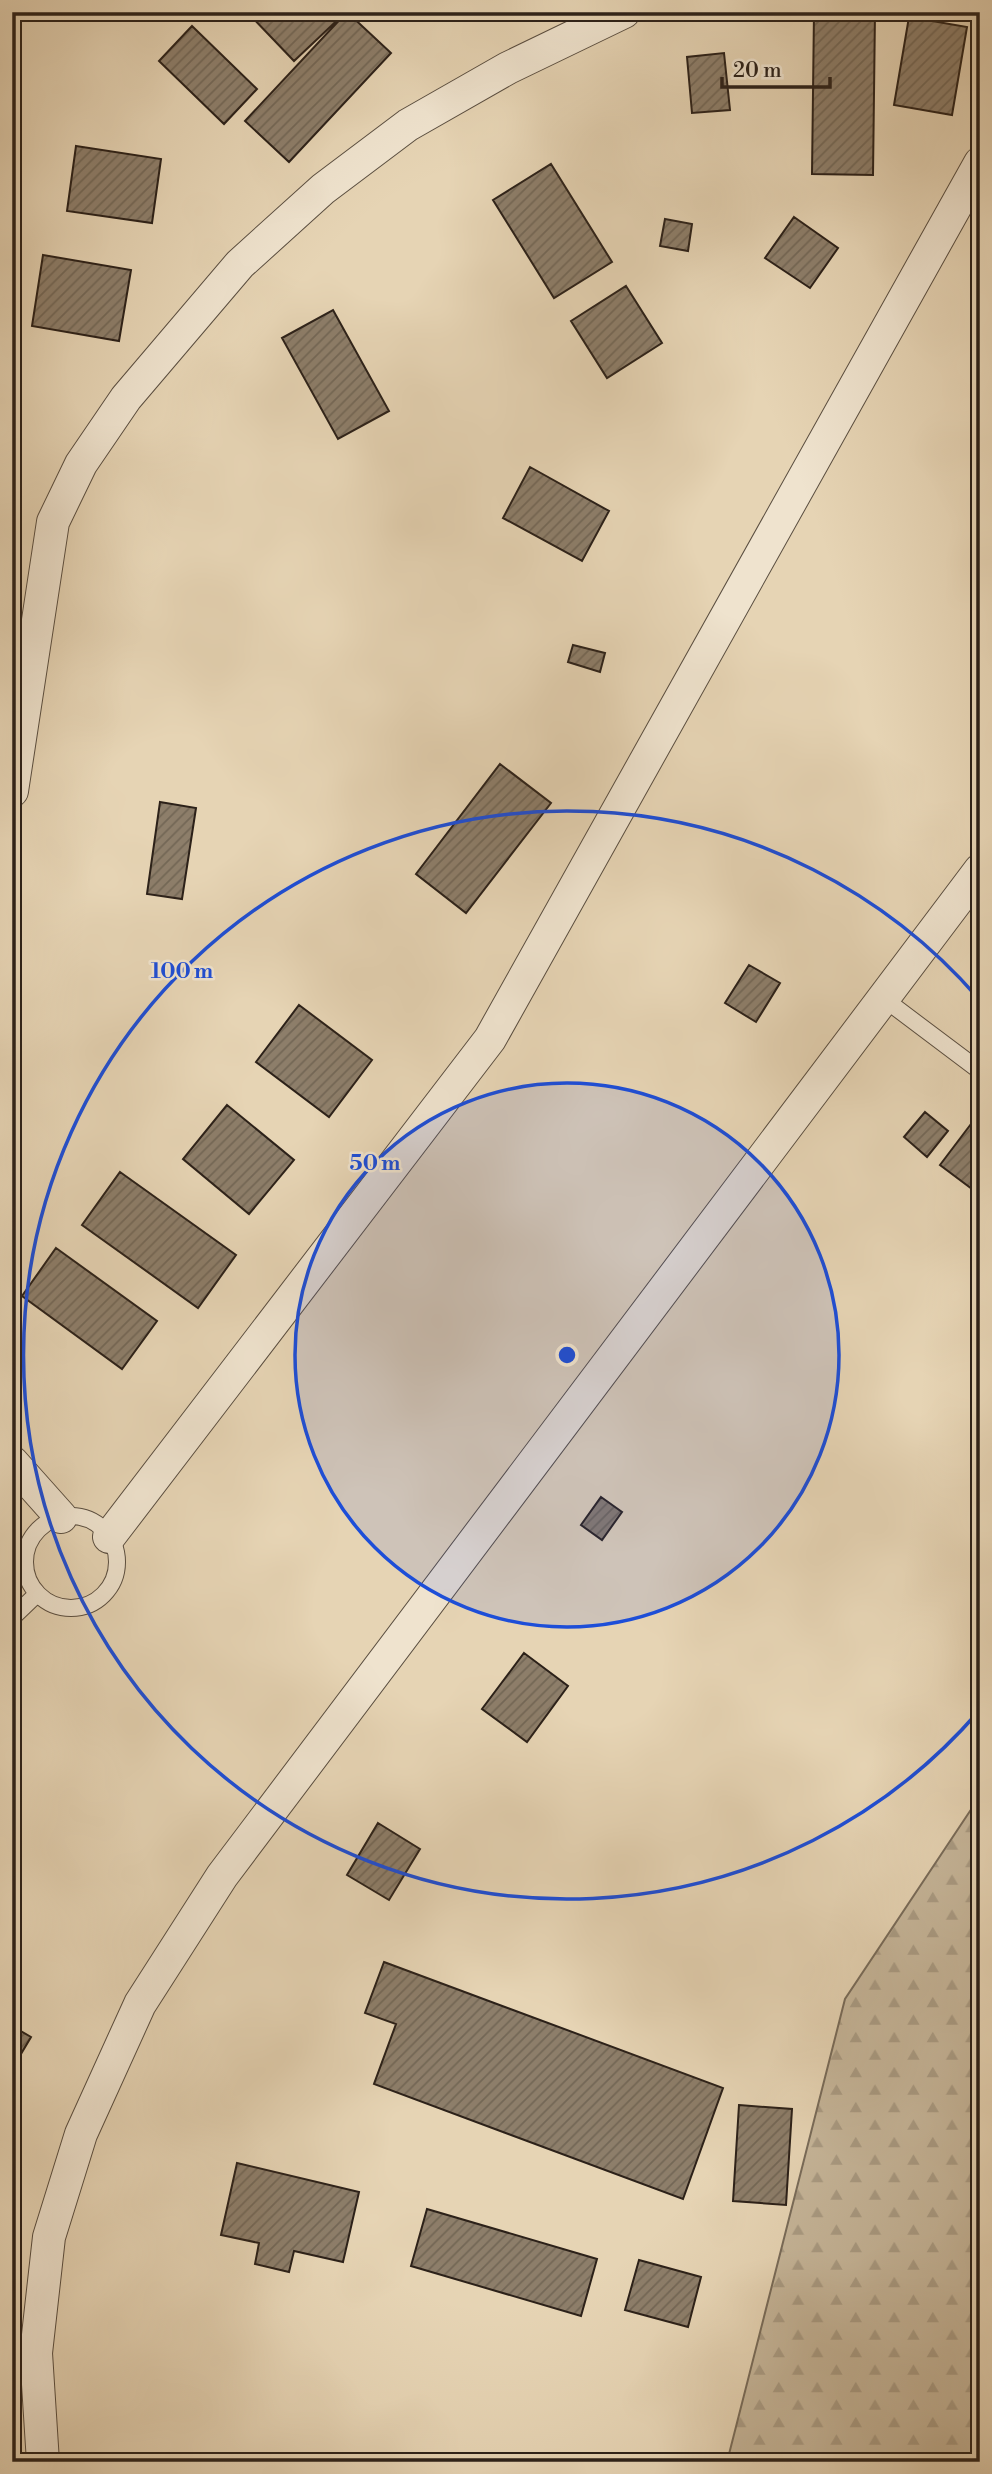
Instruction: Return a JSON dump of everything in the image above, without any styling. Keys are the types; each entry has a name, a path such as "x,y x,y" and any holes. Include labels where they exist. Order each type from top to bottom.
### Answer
{"street":[{"path":"12,791 53,522 81,464 126,398 240,264 323,189 408,125 508,68 624,12"},
{"path":"109,1537 490,1039 980,163"},
{"path":"43,2462 36,2353 49,2237 81,2134 140,2004 231,1864 980,870"},
{"path":"12,1462 61,1517"}],"lane":[{"path":"883,998 980,1071"},
{"path":"77,1516 93,1521 109,1537 117,1560 116,1576 108,1591 96,1601 81,1608 65,1608 50,1604 37,1594 29,1580 25,1564 27,1548 35,1534 46,1523 61,1517 77,1516"},
{"path":"12,1618 37,1594"}],"green space":[{"path":"980,1796 980,2462 727,2462 845,1999"}],"building":[{"path":"253,12 345,13 294,61 250,15"},
{"path":"347,12 391,53 289,162 245,121"},
{"path":"814,12 875,12 873,175 812,174"},
{"path":"909,17 967,27 952,115 894,105"},
{"path":"192,26 257,89 224,124 159,61"},
{"path":"724,53 730,110 692,113 687,57"},
{"path":"76,146 161,159 152,223 67,211"},
{"path":"551,164 612,262 554,298 493,200"},
{"path":"794,217 838,248 810,288 765,258"},
{"path":"665,219 692,224 688,251 660,246"},
{"path":"43,255 131,270 119,341 32,326"},
{"path":"626,286 662,343 607,378 571,321"},
{"path":"333,310 389,411 338,439 282,338"},
{"path":"530,467 609,511 582,561 503,518"},
{"path":"573,645 605,653 600,672 568,662"},
{"path":"500,764 551,803 466,913 416,874"},
{"path":"160,802 196,808 182,899 147,894"},
{"path":"749,965 780,983 756,1022 725,1003"},
{"path":"299,1005 372,1060 329,1117 256,1062"},
{"path":"227,1105 294,1160 249,1214 183,1159"},
{"path":"925,1112 948,1131 927,1157 904,1137"},
{"path":"977,1116 980,1118 980,1195 940,1165"},
{"path":"120,1172 236,1255 198,1308 82,1225"},
{"path":"56,1248 157,1321 122,1369 22,1296"},
{"path":"601,1497 622,1512 602,1540 581,1525"},
{"path":"524,1653 568,1686 527,1742 482,1709"},
{"path":"378,1823 420,1849 389,1900 347,1875"},
{"path":"384,1962 723,2088 683,2199 374,2084 396,2024 365,2013"},
{"path":"12,2026 31,2037 12,2069"},
{"path":"739,2105 792,2109 786,2205 733,2201"},
{"path":"237,2163 359,2192 343,2262 294,2251 289,2272 255,2264 259,2243 221,2235"},
{"path":"427,2209 597,2259 581,2316 411,2266"},
{"path":"639,2260 701,2277 688,2327 625,2310"}]}
